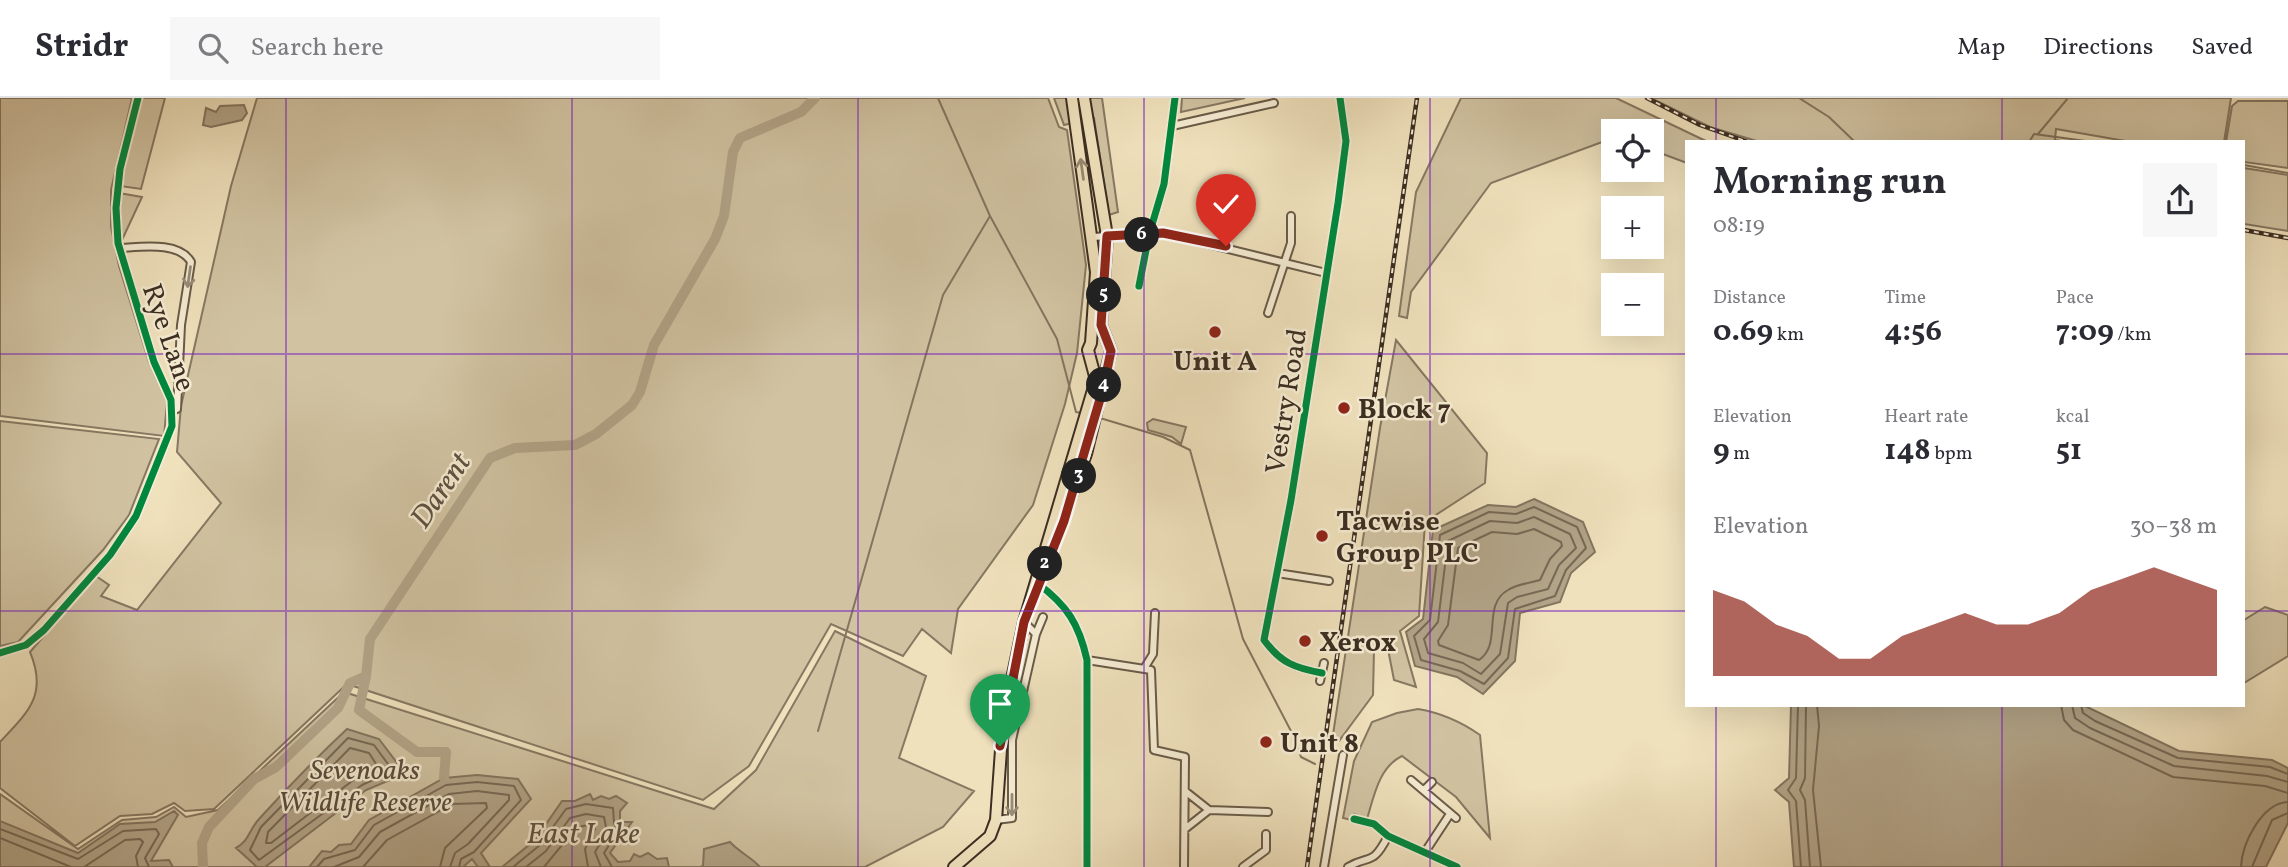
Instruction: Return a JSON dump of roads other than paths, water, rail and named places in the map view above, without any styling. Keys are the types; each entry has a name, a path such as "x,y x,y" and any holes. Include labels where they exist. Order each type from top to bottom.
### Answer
{"main road":[{"path":"954,867 990,836 996,820 1003,722 1024,622 1096,380 1088,350 1091,343 1096,272 1072,98"},
{"path":"1037,583 1064,521 1082,468 1110,347 1105,341 1101,325 1107,236 1084,98"},
{"path":"1091,343 1105,341"},
{"path":"1090,358 1100,363 1109,357"}],"street":[{"name":"Rye Lane","path":"0,653 26,645 44,630 123,538 136,516 164,449 174,410 154,362 120,248 116,208 119,179 138,98"},
{"path":"1139,286 1149,235 1164,184 1175,98"},
{"name":"Vestry Road","path":"1324,663 1321,677 1291,667 1275,654 1264,640 1346,141 1340,98"},
{"path":"1172,126 1274,103"},
{"path":"1268,313 1291,243 1291,216"},
{"path":"1092,237 1163,233 1326,273"},
{"path":"120,248 172,249 187,254 191,262 181,326 177,408 174,410"},
{"path":"1277,573 1329,581"},
{"path":"1037,583 1061,601 1082,635 1087,660 1087,867"},
{"path":"1145,667 1153,654 1155,613"},
{"path":"996,820 1012,818 1012,740 1036,634 1043,617"},
{"path":"1024,622 1036,634"},
{"path":"1087,660 1145,667 1152,672 1154,750 1184,755 1184,867"},
{"path":"1324,867 1343,755"},
{"path":"1410,780 1452,816 1425,852"},
{"path":"1424,790 1432,782"},
{"path":"1185,791 1209,810 1268,812"},
{"path":"1185,829 1209,810"},
{"path":"1354,819 1374,824 1388,836 1457,867"},
{"path":"1243,867 1266,850 1266,834"},
{"path":"1348,867 1369,863 1380,854 1388,836"}],"water":[{"path":"244,105 247,113 242,120 211,127 203,125 206,108 216,112 220,106"},
{"path":"1534,499 1583,522 1595,552 1571,573 1560,602 1520,613 1515,661 1483,694 1457,677 1415,666 1406,632 1423,619 1433,530 1488,505 1516,507"},
{"path":"1791,707 2087,707 2179,751 2272,760 2288,768 2288,823 2266,867 1794,867 1789,802 1775,790 1789,778"},
{"path":"347,729 379,739 397,763 390,780 366,790 265,867 257,867 236,848 244,842 256,823 280,796"},
{"name":"East Lake","path":"477,775 518,779 531,799 481,853 490,867 478,867 472,859 463,867 309,867 322,851 331,852 339,845 351,844 369,820 444,778"},
{"name":"East Lake","path":"590,794 593,800 601,796 609,799 616,796 627,803 620,811 620,822 632,822 610,853 618,862 630,861 634,854 640,857 648,853 657,859 667,858 669,867 502,867 535,840 562,801 575,801"},
{"path":"174,811 178,815 151,861 169,860 173,867 0,867 0,821 78,853 120,824 155,822"},
{"name":"East Lake","path":"730,842 760,867 700,867 703,866 704,849"}],"waterway":[{"name":"Darent","path":"203,867 202,843 209,827 254,779 276,767 338,708 350,683 366,676 370,639 490,458 515,448 575,445 596,434 632,405 640,392 654,345 715,239 724,216 733,152 740,138 801,112 815,98"},
{"path":"818,731 943,295 990,216 938,98"},
{"path":"1799,98 1829,117 1853,140"},
{"path":"2038,134 2068,98"},
{"path":"2030,140 2034,134 2078,140"},
{"path":"2245,165 2288,173"},
{"path":"990,216 1057,339 1076,412 1081,413"},
{"path":"1100,418 1163,437 1190,450 1243,639 1292,733 1301,757 1315,764"},
{"path":"366,676 359,710 417,752 446,752 444,778"}],"railway":[{"path":"1307,867 1417,98"},
{"path":"1647,98 1700,125 1742,140"},
{"path":"2245,230 2288,238"}],"place":[{"name":"Unit A","path":"1215,332"},
{"name":"Block 7","path":"1344,408"},
{"name":"Tacwise Group PLC","path":"1322,536"},
{"name":"Xerox","path":"1305,641"},
{"name":"Unit 8","path":"1266,742"}],"park label":[{"name":"Sevenoaks Wildlife Reserve","path":"365,785"}]}
